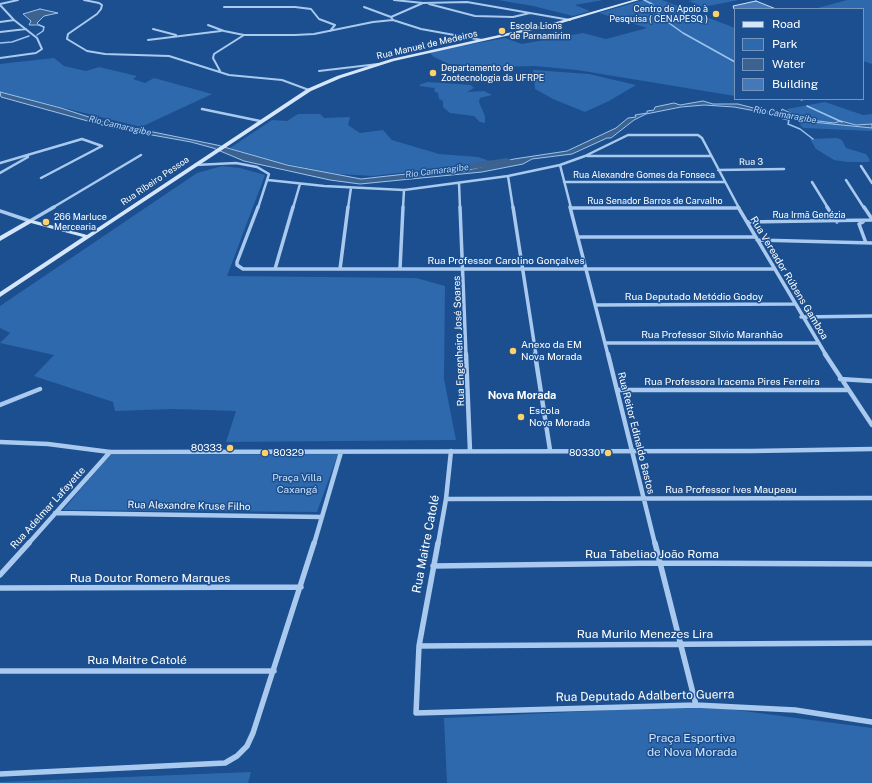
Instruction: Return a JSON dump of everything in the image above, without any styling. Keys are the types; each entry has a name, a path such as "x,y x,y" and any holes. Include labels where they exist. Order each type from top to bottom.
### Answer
{"main road":[{"name":"Rua Manuel de Medeiros","path":"235,138 309,90 378,64 570,20 637,0"},
{"name":"Rua Ribeiro Pessoa","path":"0,295 235,138"},
{"path":"0,240 30,221 88,237"}],"street":[{"path":"0,58 39,52 42,49 37,38 14,20 0,5 18,0"},
{"path":"84,0 99,3 102,7 97,14 68,34 67,38 70,42 95,53 162,55 243,77 282,80 309,90"},
{"path":"394,0 423,3 452,2 476,4 570,20"},
{"path":"474,0 476,4"},
{"path":"391,17 417,7 423,3 475,16 513,17 532,13"},
{"path":"364,6 391,17 394,20"},
{"path":"224,8 298,7 311,9 319,19 335,25 329,32"},
{"path":"0,13 6,12"},
{"path":"0,22 14,20"},
{"path":"208,25 224,31 244,35 300,35 329,32 373,22 394,20 421,29 482,40"},
{"path":"0,32 26,29"},
{"path":"153,29 182,36"},
{"path":"148,40 224,31"},
{"path":"220,71 213,58 214,54 244,35"},
{"path":"319,71 378,64"},
{"path":"202,109 260,121"},
{"name":"Rua Vereador Rúbens Gamboa","path":"585,156 628,135 698,135 702,138 724,182 794,304 840,379 872,425"},
{"path":"0,163 82,139 102,146 41,178"},
{"path":"0,173 33,154"},
{"path":"0,211 30,221 141,155"},
{"path":"195,165 204,166 224,163 245,165 267,171 268,180 300,184 404,190 508,176 560,166 585,156 710,156"},
{"name":"Rua Reitor Edinaldo Bastos","path":"560,166 585,270 605,343 643,499 696,704"},
{"path":"861,166 872,183"},
{"name":"Rua 3","path":"718,170 784,168"},
{"path":"508,176 550,450"},
{"name":"Rua Professor Carolino Gonçalves","path":"268,180 237,262 239,268 523,270 774,269"},
{"path":"846,180 872,220 858,224 866,243"},
{"name":"Rua Alexandre Gomes da Fonseca","path":"564,182 724,182"},
{"path":"812,182 838,222"},
{"name":"Rua Engenheiro José Soares","path":"459,183 464,269 470,451"},
{"path":"275,269 300,184"},
{"path":"340,269 351,188"},
{"path":"400,269 404,190"},
{"name":"Rua Senador Barros de Carvalho","path":"570,208 739,208"},
{"name":"Rua Irmã Genézia","path":"747,222 838,222 872,220"},
{"path":"578,236 757,238 872,243"},
{"name":"Rua Deputado Metódio Godoy","path":"595,304 794,304"},
{"path":"802,317 872,316"},
{"name":"Rua Professor Sílvio Maranhão","path":"605,343 818,344"},
{"path":"840,379 872,382"},
{"path":"0,405 40,389"},
{"name":"Rua Professora Iracema Pires Ferreira","path":"617,390 848,390"},
{"path":"0,442 48,444 110,452 550,450 752,451 872,449"},
{"name":"Rua Maitre Catolé","path":"416,713 419,646 446,499 451,451"},
{"name":"Rua Adelmar Lafayette","path":"0,575 110,452"},
{"path":"0,774 225,763 237,756 248,746 301,587 341,452"},
{"name":"Rua Professor Ives Maupeau","path":"446,499 872,498"},
{"name":"Rua Alexandre Kruse Filho","path":"55,513 322,517"},
{"name":"Rua Tabeliao João Roma","path":"433,566 660,563 872,564"},
{"name":"Rua Doutor Romero Marques","path":"0,588 301,587"},
{"name":"Rua Murilo Menezes Lira","path":"419,646 681,643 872,643"},
{"name":"Rua Maitre Catolé","path":"0,671 274,671"},
{"name":"Rua Deputado Adalberto Guerra","path":"416,713 696,704 796,710 872,722"}],"green space":[{"path":"498,0 603,0 575,5 590,11 573,16 533,6"},
{"path":"644,0 662,0 734,28 734,96 577,70 535,66 496,67 449,64 434,57 429,52 505,38 522,44 583,33 606,39 647,28 599,13"},
{"path":"739,0 703,7 688,1"},
{"path":"847,0 872,0 872,64 864,61 864,8 818,8"},
{"path":"54,58 64,66 86,71 99,67 137,76 133,79 145,83 154,78 212,94 141,127 0,92 0,64"},
{"path":"533,70 589,74 636,85 609,101 585,112 553,99 535,89"},
{"path":"428,82 471,85 474,88 467,92 484,91 492,95 480,98 479,102 485,116 485,123 480,122 474,116 450,113 443,107 443,101 439,99 438,93 434,91 435,88 419,86"},
{"path":"825,102 863,115 872,114 872,131 803,128 787,109"},
{"path":"298,114 320,114 324,118 350,117 348,125 360,133 383,130 392,140 439,154 478,157 492,162 373,176 338,174 282,163 230,148 272,120 287,121"},
{"path":"837,138 842,140 846,148 866,154 870,160 869,162 847,162 834,160 816,149 810,139"},
{"path":"222,166 240,168 265,175 227,276 416,278 445,286 444,379 456,440 226,442 236,411 174,409 115,411 113,402 34,376 54,355 0,343 10,333 0,328 0,306 197,173"},
{"name":"Praça Villa Caxangá","path":"338,454 317,512 63,510 110,455"},
{"name":"Praça Esportiva de Nova Morada","path":"720,705 721,708 872,728 872,783 447,783 444,718"},
{"path":"251,772 248,783 0,783 0,782"}],"water":[{"path":"40,9 58,13 44,16 37,23 39,25 29,25 31,21 23,14"},
{"name":"Rio Camaragibe","path":"0,92 61,108 104,122 217,145 287,165 361,179 433,171 464,171 514,159 567,151 616,128 628,118 647,113 647,111 654,110 655,107 674,103 680,105 703,101 713,104 738,104 765,111 781,113 782,109 803,119 834,123 841,121 856,125 872,124 872,128 802,121 788,115 781,115 787,119 783,119 777,115 734,107 704,105 681,107 646,114 634,120 611,138 607,138 572,154 532,159 523,164 482,172 360,184 330,180 244,161 213,148 191,142 113,128 1,97"}],"building":[{"path":"756,1 774,8 734,9 733,6"}],"waterway":[{"path":"644,0 652,4 662,18 683,33 734,61"},
{"path":"37,35 43,31 44,27 39,25"},
{"path":"0,43 12,42 29,36"},
{"path":"807,106 842,122"},
{"path":"785,119 789,120 788,124 800,129 813,139"},
{"name":"Rio Camaragibe","path":"420,174 507,161"}],"place":[{"name":"Centro de Apoio à Pesquisa ( CENAPESQ )","path":"716,14"},
{"name":"Escola Lions de Parnamirim","path":"502,31"},
{"name":"Departamento de Zootecnologia da UFRPE","path":"433,73"},
{"name":"266 Marluce Mercearia","path":"46,222"},
{"name":"Anexo da EM Nova Morada","path":"513,351"},
{"name":"Escola Nova Morada","path":"521,417"},
{"name":"80333","path":"230,448"},
{"name":"80329","path":"265,453"},
{"name":"80330","path":"608,453"}],"district":[{"name":"Nova Morada","path":"522,396"}]}
